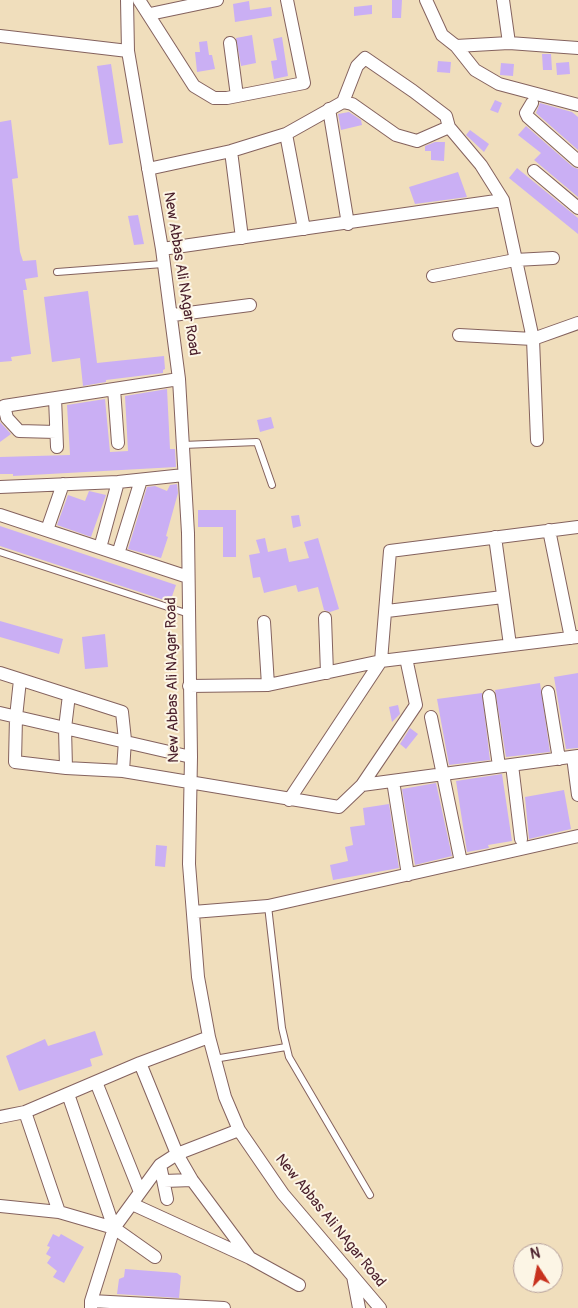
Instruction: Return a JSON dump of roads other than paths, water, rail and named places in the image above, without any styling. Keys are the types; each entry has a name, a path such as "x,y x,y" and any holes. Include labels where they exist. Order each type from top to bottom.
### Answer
{"street":[{"name":"New Abbas Ali NAgar Road","path":"126,0 128,51 173,315 180,379 189,614 191,757 189,864 198,977 209,1037 225,1097 239,1130 283,1194 380,1308"},
{"path":"140,0 194,86 214,98 237,96 304,83 287,0"},
{"path":"150,14 181,3 217,0"},
{"path":"426,0 439,30 456,46 475,70 499,84 578,105"},
{"path":"503,0 509,43"},
{"path":"0,36 128,51"},
{"path":"230,43 237,96"},
{"path":"456,46 509,43 578,48"},
{"path":"148,169 231,151 286,134 342,102 358,66 365,58 446,116 449,127 481,165 503,200 533,339 537,440"},
{"path":"342,102 352,104 396,135 416,141 449,127"},
{"path":"532,103 526,113 528,117 578,162"},
{"path":"329,109 348,224"},
{"path":"286,134 304,229"},
{"path":"231,151 242,238"},
{"path":"534,171 578,208"},
{"path":"162,248 348,224 503,200"},
{"path":"433,276 515,260 553,258"},
{"path":"173,315 250,304"},
{"path":"459,335 533,339 578,323"},
{"path":"56,432 18,431 7,418 4,406 180,379"},
{"path":"114,389 118,443"},
{"path":"55,398 57,447"},
{"path":"0,487 118,482 184,475"},
{"path":"118,554 141,480"},
{"path":"100,548 118,482"},
{"path":"47,530 63,484"},
{"path":"0,515 188,577"},
{"path":"289,800 381,661 390,551 578,527"},
{"path":"189,686 268,685 381,661 574,637 549,530"},
{"path":"495,537 510,645"},
{"path":"386,611 503,597"},
{"path":"325,618 326,673"},
{"path":"264,622 268,685"},
{"path":"20,680 14,762 66,768 123,771 339,807 362,785 416,705 406,658"},
{"path":"0,673 122,712 124,740 123,771"},
{"path":"548,692 559,759"},
{"path":"66,768 65,728 69,695"},
{"path":"489,696 521,840"},
{"path":"0,713 124,740 191,757"},
{"path":"431,717 461,862"},
{"path":"362,785 576,756 578,795"},
{"path":"393,781 408,875"},
{"path":"193,912 268,906 578,836"},
{"path":"0,1117 25,1112 140,1063 209,1037"},
{"path":"140,1063 177,1154 192,1180 250,1258"},
{"path":"96,1082 140,1192"},
{"path":"68,1094 114,1228"},
{"path":"25,1112 59,1212"},
{"path":"224,1308 91,1304 114,1228 160,1164 177,1154 239,1130"},
{"path":"160,1164 166,1199"},
{"path":"164,1181 192,1180"},
{"path":"132,1204 250,1258 300,1285"},
{"path":"0,1206 59,1212 114,1228 155,1257"},
{"path":"352,1273 359,1308"}],"lane":[{"path":"57,272 163,264"},
{"path":"183,445 257,442 272,485"},
{"path":"0,552 189,614"},
{"path":"268,906 282,1028 286,1047 295,1067 370,1195"},
{"path":"214,1059 286,1047"}]}
